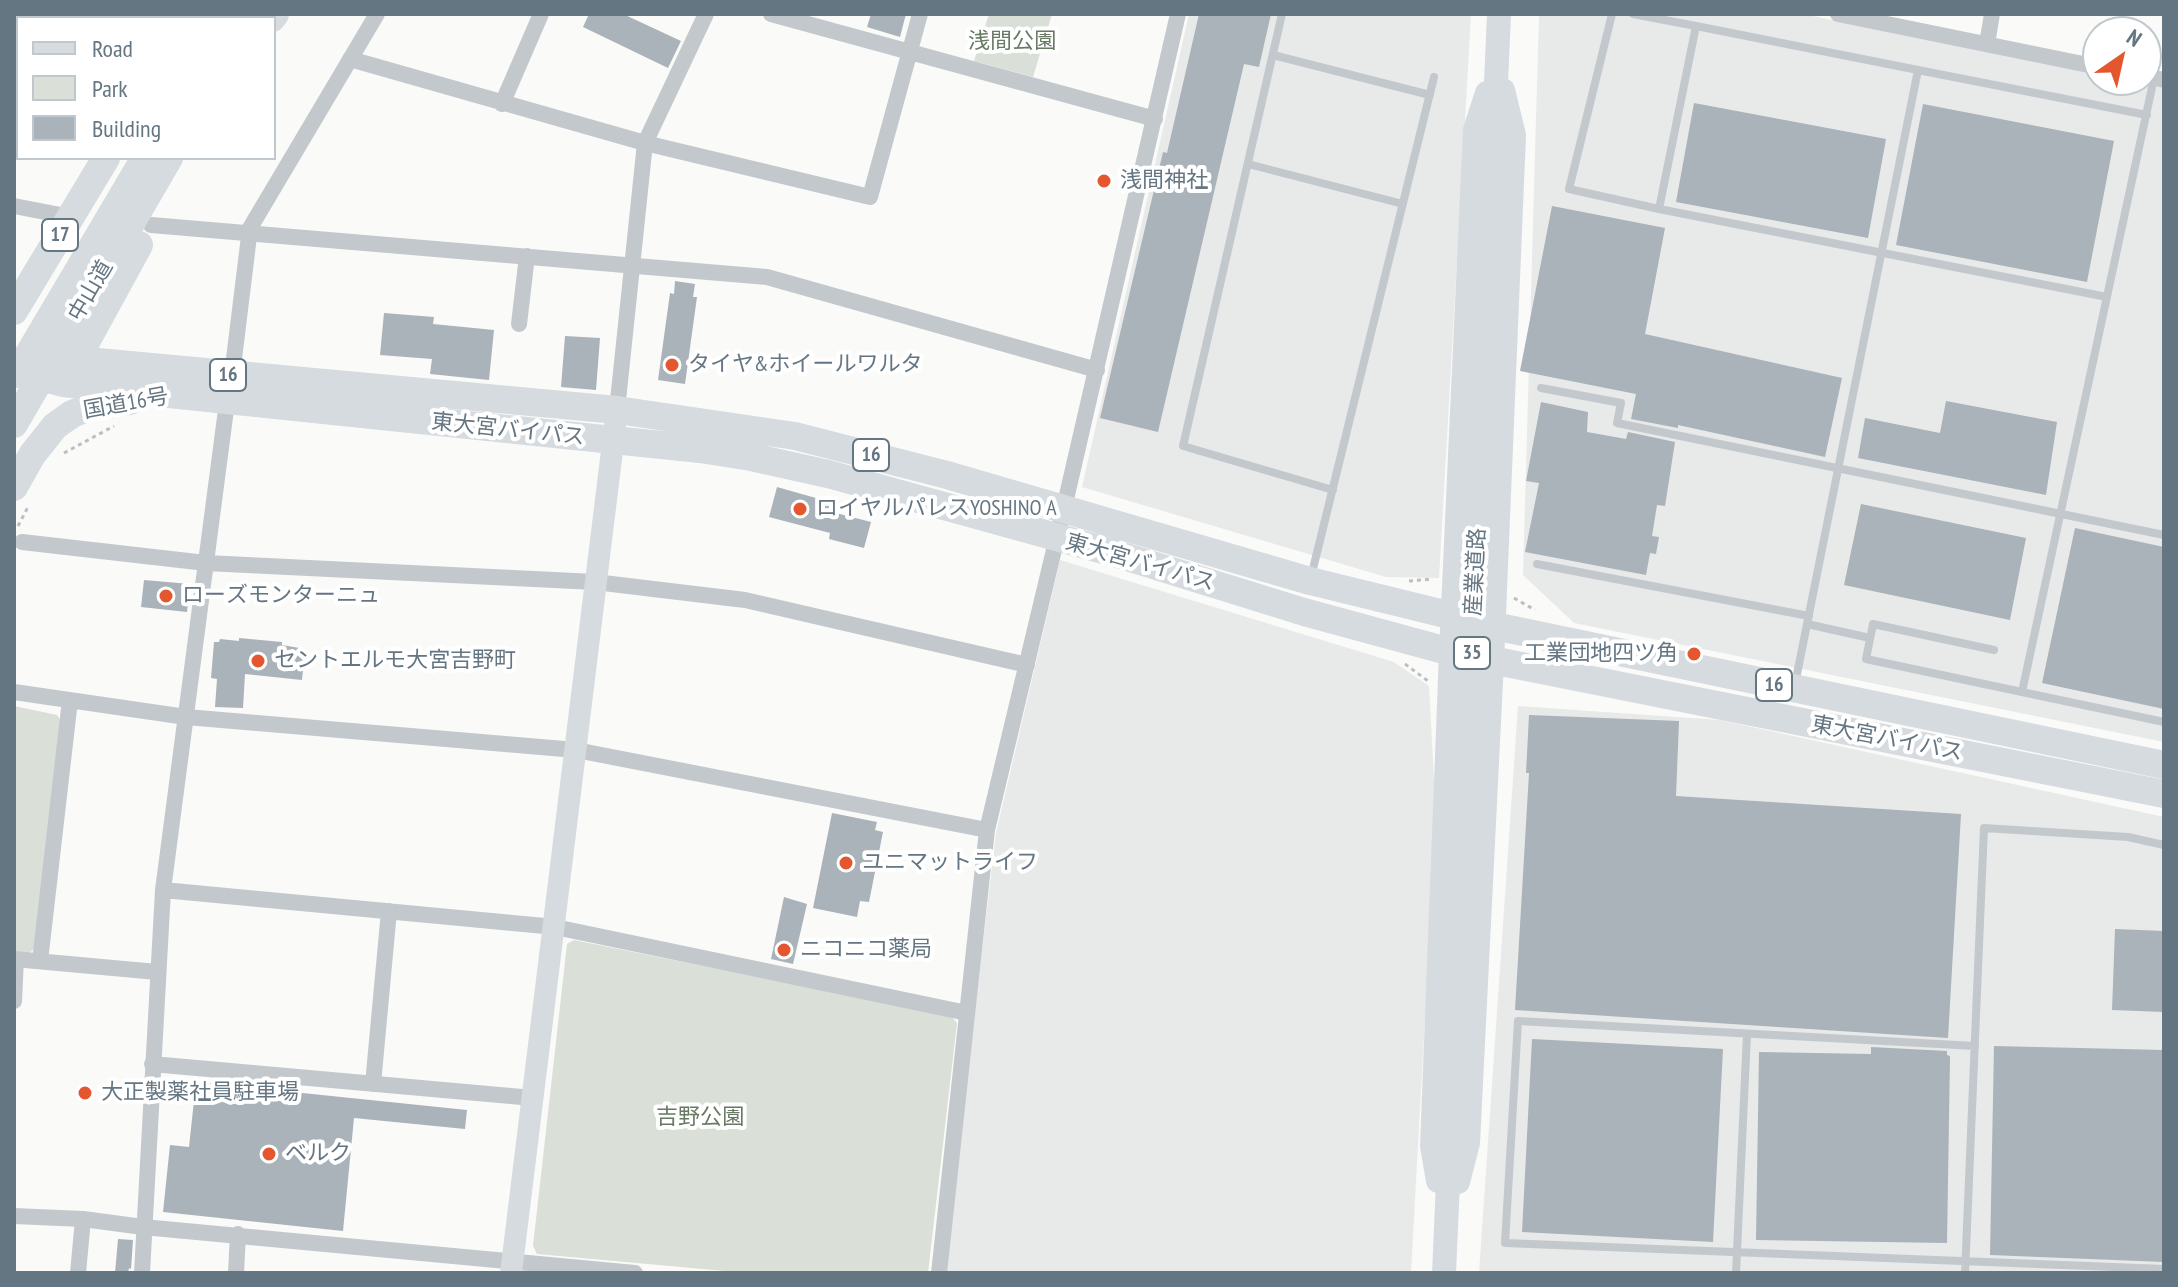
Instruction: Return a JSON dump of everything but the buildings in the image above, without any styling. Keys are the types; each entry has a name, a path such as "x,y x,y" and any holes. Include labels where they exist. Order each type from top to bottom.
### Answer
{"highway":[{"name":"17","path":"14,311 105,160"},
{"name":"17","path":"14,380 90,273 144,160"},
{"name":"中山道","path":"14,424 90,273 168,160"},
{"path":"69,372 189,160"},
{"name":"東大宮バイパス","path":"14,361 179,395 229,388 617,410 795,436 1064,508 1310,581 1494,626 2164,765"},
{"name":"東大宮バイパス","path":"14,370 69,372 229,388 700,449 789,465 1057,538 1304,612 1492,662 2164,794"},
{"path":"14,394 29,424 32,455"},
{"name":"国道16号","path":"14,487 32,455 55,426 72,414 95,405 179,395"}],"main road":[{"name":"産業道路","path":"1444,1273 1499,14"},
{"name":"35","path":"1446,1230 1432,1146 1451,652 1475,130 1496,65"},
{"name":"35","path":"1446,1230 1468,1143 1494,626 1514,135 1496,65"}],"street":[{"path":"142,1273 163,890 248,235 377,14"},
{"path":"502,104 541,14"},
{"path":"512,1267 614,440 645,143 706,14"},
{"path":"771,14 1155,119"},
{"path":"350,59 645,143 870,197 920,14"},
{"path":"939,1273 987,830 1178,14"},
{"path":"1838,14 2082,64"},
{"path":"1987,44 1992,14"},
{"path":"14,206 71,217"},
{"path":"151,225 767,277 1097,370"},
{"path":"519,324 527,256"},
{"path":"22,542 206,563 595,582 745,600 1027,665"},
{"path":"14,692 186,717 576,750 987,830"},
{"path":"40,961 70,700"},
{"path":"163,890 555,927 967,1013"},
{"path":"373,1084 389,911"},
{"path":"14,1001 15,959 157,972"},
{"path":"152,1064 533,1098"},
{"path":"14,1216 83,1219 238,1234 512,1267 635,1273"},
{"path":"78,1273 83,1219"},
{"path":"236,1273 238,1234"}],"lane":[{"path":"1282,14 1183,446 1333,490"},
{"path":"1612,14 1569,189 2107,297"},
{"path":"1633,14 2147,115"},
{"path":"1659,209 1696,26"},
{"path":"1273,55 1430,95"},
{"path":"1794,689 1918,70"},
{"path":"1310,581 1434,77"},
{"path":"2022,692 2151,96"},
{"path":"1248,164 1403,204"},
{"path":"1541,388 1621,403 1617,423 2164,535"},
{"path":"1537,564 1808,620 1870,638"},
{"path":"1994,650 1873,624 1866,659 2164,722"},
{"path":"1965,1273 1984,828 2128,837 2164,845"},
{"path":"1975,1046 1518,1021 1505,1243 2164,1269"},
{"path":"1736,1273 1747,1034"}],"path":[{"path":"65,452 119,424"},
{"path":"1400,582 1436,579"},
{"path":"1517,600 1538,612"},
{"path":"1400,661 1433,685"}],"shaded area":[{"path":"1189,14 1471,14 1439,578 1386,577 1082,487"},
{"path":"1539,14 1803,14 2082,72 2082,96 2162,96 2164,88 2164,742 1574,623 1523,575"},
{"path":"1060,560 1394,662 1429,686 1436,817 1411,1273 944,1273 996,833"},
{"path":"1518,706 1720,720 2164,817 2164,1273 1479,1273"}],"green space":[{"name":"浅間公園","path":"989,14 1052,14 1033,77 974,61"},
{"path":"14,706 57,715 62,722 37,947 29,953 14,952"},
{"name":"吉野公園","path":"574,940 951,1016 957,1023 928,1273 747,1273 537,1254 533,1246 567,944"}],"place":[{"name":"浅間神社","path":"1104,181"},
{"name":"タイヤ&ホイールワルタ","path":"672,365"},
{"name":"ロイヤルパレスYOSHINO A","path":"800,509"},
{"name":"ローズモンターニュ","path":"166,596"},
{"name":"工業団地四ツ角","path":"1694,654"},
{"name":"セントエルモ大宮吉野町","path":"258,661"},
{"name":"ユニマットライフ","path":"846,863"},
{"name":"ニコニコ薬局","path":"784,950"},
{"name":"大正製薬社員駐車場","path":"85,1093"},
{"name":"ベルク","path":"269,1154"}]}
